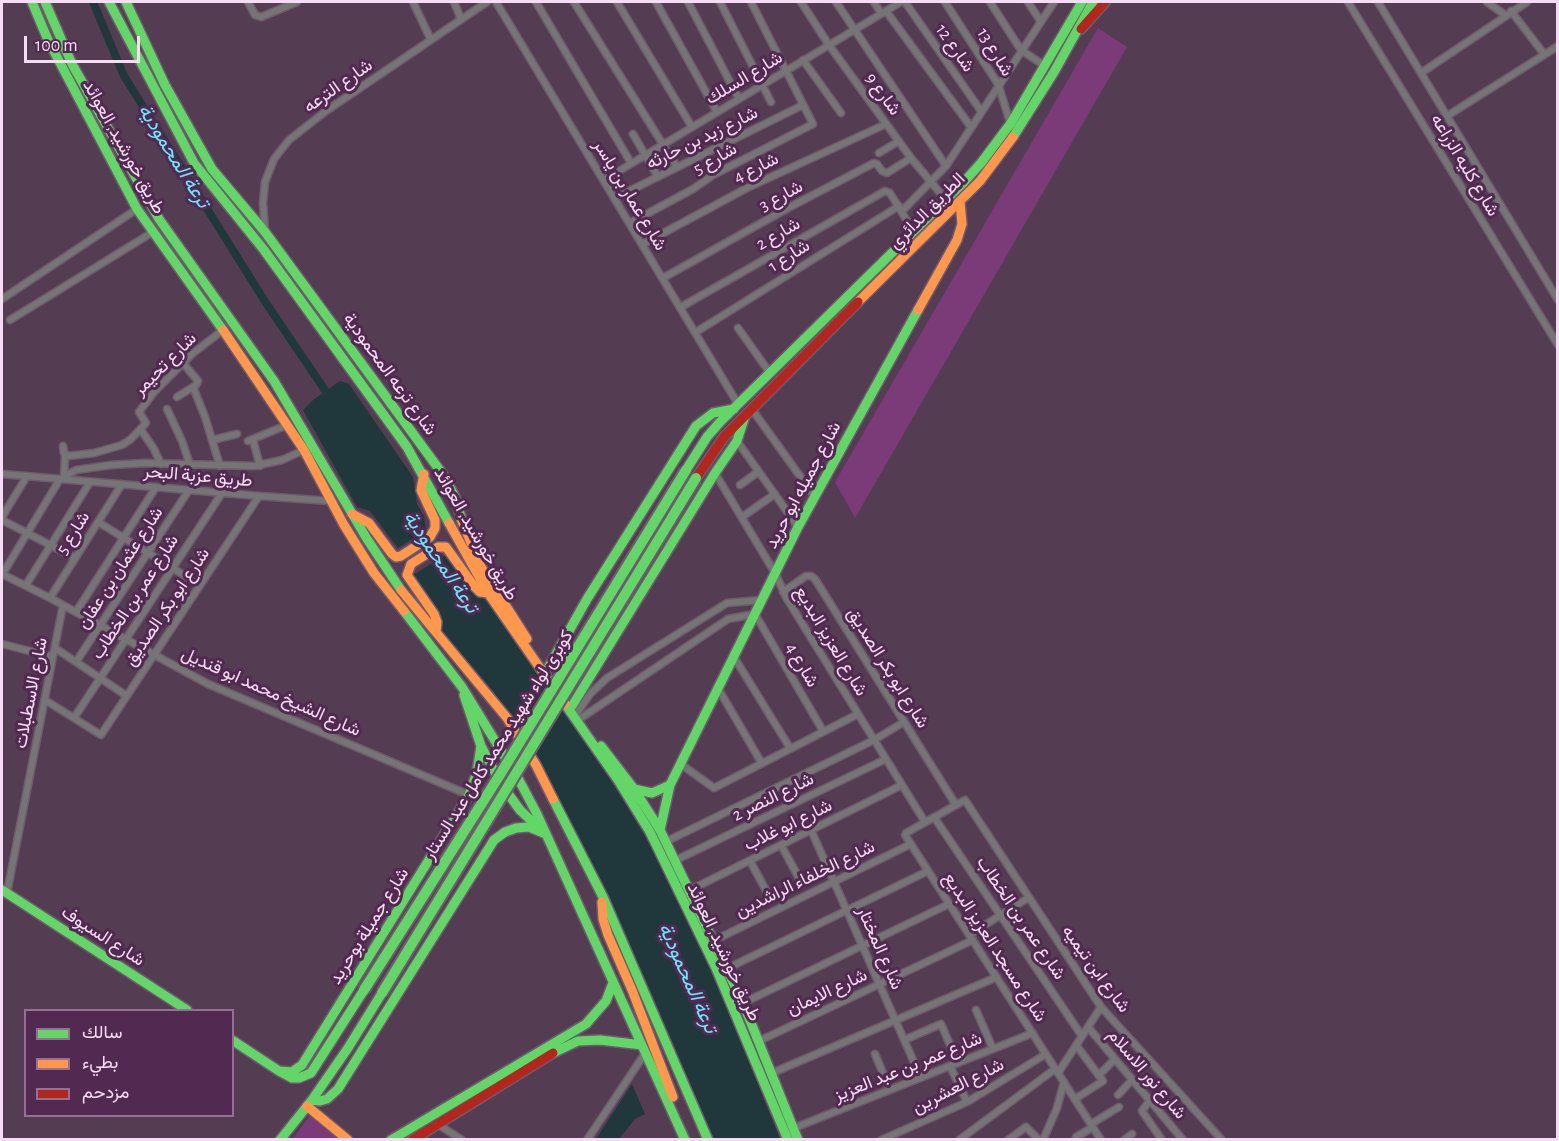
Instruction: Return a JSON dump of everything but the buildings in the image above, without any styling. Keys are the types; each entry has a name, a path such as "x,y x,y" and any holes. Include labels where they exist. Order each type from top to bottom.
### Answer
{"main road":[{"name":"طريق خورشيد, العوائد","path":"32,2 48,40 137,209 304,450 374,573 462,687 519,780 546,834 685,1140"},
{"name":"طريق خورشيد, العوائد","path":"45,2 72,64 159,219 274,381 389,574 483,687 524,745 603,897 708,1140"},
{"name":"طريق خورشيد, العوائد","path":"109,2 177,135 194,163 251,234 407,447 488,593 618,780 650,832 716,968 788,1140"},
{"name":"شارع ترعه المحمودية","path":"126,2 165,85 212,169 265,232 444,476 455,497 465,532 481,567 547,670 634,789 660,830 743,1003 798,1140"},
{"name":"الطريق الدائري","path":"743,409 771,373 981,163 1011,123 1082,2"},
{"name":"الطريق الدائري","path":"743,409 980,181 1017,132 1093,2"},
{"path":"1074,35 1088,23 1105,2"},
{"name":"شارع جميله ابو حريد","path":"660,830 670,785 682,765 798,527 957,240 962,224 960,202"},
{"path":"137,209 159,219"},
{"path":"298,278 308,311"},
{"path":"547,670 580,610 696,426 713,413 743,409 737,441 614,637 577,712"},
{"name":"كوبرى لواء شهيد محمد كامل عبد الستار","path":"279,1071 292,1078 311,1073 501,773 707,437 743,409"},
{"name":"كوبرى لواء شهيد محمد كامل عبد الستار","path":"310,1103 382,993 696,478 743,409"},
{"path":"352,513 369,523 392,554 401,556 430,537 436,524 421,490 424,474"},
{"path":"436,632 434,614 407,574 411,564 438,547 446,547 474,586 488,593"},
{"path":"580,610 592,630 603,636 614,637"},
{"path":"462,687 470,717 482,746 512,801 546,834"},
{"name":"شارع جميلة بوحريد","path":"279,1071 292,1072 302,1065 469,795 477,772 482,746"},
{"path":"634,789 652,793 670,785"},
{"path":"280,1140 288,1134 310,1103 327,1099 338,1089 494,840 505,832 522,827 546,834"},
{"name":"شارع السيوف","path":"3,891 183,1009"},
{"path":"603,897 605,927 666,1078 676,1105 679,1124"},
{"path":"412,1140 552,1054 575,1036 597,1013 606,1001 613,983"},
{"path":"391,1140 575,1036 644,1048"},
{"path":"234,1041 279,1071"},
{"path":"310,1103 348,1140"}],"street":[{"path":"248,2 255,15 261,17 297,2"},
{"path":"413,2 431,40"},
{"path":"454,2 461,19"},
{"name":"شارع الترعه","path":"265,232 263,203 265,182 271,165 289,140 326,111 487,2"},
{"name":"شارع عمار بن ياسر","path":"496,2 743,409 815,497"},
{"path":"536,2 631,163"},
{"path":"574,2 677,167"},
{"path":"617,2 692,127"},
{"path":"656,2 717,112"},
{"path":"688,2 739,99"},
{"path":"720,2 771,102"},
{"path":"752,2 803,105"},
{"name":"شارع 9","path":"801,2 886,124 929,182 946,200"},
{"path":"836,2 946,166"},
{"path":"874,2 971,127"},
{"name":"شارع السلك","path":"604,180 903,2"},
{"name":"شارع 12","path":"903,2 981,111"},
{"name":"شارع 13","path":"945,2 998,84 1011,123"},
{"path":"990,2 1021,50 1045,66"},
{"path":"1028,2 1041,22"},
{"name":"شارع 1","path":"696,332 900,209 946,166 1054,2"},
{"name":"شارع كليه الزراعه","path":"1347,2 1557,345"},
{"name":"شارع كليه الزراعه","path":"1380,2 1557,300"},
{"path":"1487,2 1508,13 1544,54"},
{"path":"1421,73 1527,2"},
{"path":"1447,116 1557,46"},
{"path":"803,60 842,113"},
{"name":"شارع 5","path":"630,224 693,189 712,175 812,126 813,122 803,105"},
{"name":"شارع زيد بن حارثه","path":"615,198 803,105"},
{"name":"شارع 4","path":"643,244 747,188 886,124"},
{"path":"633,134 658,177"},
{"path":"879,153 899,141"},
{"name":"شارع 3","path":"663,278 874,163 887,173 911,158"},
{"name":"شارع 2","path":"681,307 882,192 890,193 900,209"},
{"path":"2,299 137,209"},
{"path":"900,209 914,232"},
{"path":"10,320 153,232"},
{"path":"738,328 771,373"},
{"name":"شارع تحيمر","path":"141,430 146,421 139,412 154,392 183,363 223,330"},
{"path":"177,397 198,381 183,363"},
{"path":"193,387 220,466"},
{"path":"166,409 182,441 190,465"},
{"path":"260,466 250,441 287,425"},
{"path":"65,455 108,450 131,439 141,430 161,464"},
{"path":"212,440 237,434"},
{"path":"737,441 798,527"},
{"path":"2,575 62,479 65,455 63,446"},
{"name":"طريق عزبة البحر","path":"62,479 76,470 111,465 260,466 282,460 304,450"},
{"path":"740,485 758,472"},
{"name":"شارع العزيز البديع","path":"715,473 775,573 783,592 925,822"},
{"name":"طريق عزبة البحر","path":"2,474 331,501"},
{"path":"27,476 2,519 75,558"},
{"path":"26,585 90,482"},
{"name":"شارع 5","path":"51,598 122,484"},
{"path":"76,612 156,487"},
{"name":"شارع عثمان بن عفان","path":"76,662 189,490"},
{"name":"شارع عمر بن الخطاب","path":"74,718 222,493"},
{"path":"742,517 775,494"},
{"name":"شارع ابو بكر الصديق","path":"74,718 100,735 259,496"},
{"path":"98,522 200,585"},
{"name":"شارع الشيخ محمد ابو قنديل","path":"2,575 51,598 208,684 469,795"},
{"name":"شارع ابو بكر الصديق","path":"783,592 806,576 814,577 956,805"},
{"path":"577,712 590,694 607,678 727,603 762,600"},
{"name":"شارع الاسطبلات","path":"3,891 45,700 63,605"},
{"path":"577,712 728,619 755,614"},
{"name":"شارع 4","path":"755,614 823,731"},
{"path":"2,644 54,657"},
{"path":"55,648 127,696"},
{"path":"734,657 790,748"},
{"path":"719,690 761,762"},
{"path":"45,700 74,718"},
{"path":"682,765 714,788 858,714"},
{"path":"665,842 874,740 904,722"},
{"name":"شارع النصر 2","path":"674,861 886,759"},
{"name":"شارع ابو غلاب","path":"688,891 902,785"},
{"name":"شارع ابن تيميه","path":"956,805 967,801 1101,1007 1222,1140"},
{"path":"925,822 956,805"},
{"name":"شارع عمر بن الخطاب","path":"934,817 1082,1036"},
{"name":"شارع مسجد العزيز البديع","path":"925,822 906,833 906,837 1101,1140"},
{"name":"شارع المختار","path":"811,830 921,1078"},
{"name":"شارع الخلفاء الراشدين","path":"713,941 911,844"},
{"path":"781,845 799,878"},
{"path":"750,861 768,894"},
{"path":"726,969 928,871"},
{"name":"شارع الايمان","path":"759,1041 971,938 1028,898"},
{"path":"743,1003 949,904"},
{"path":"772,1072 997,977"},
{"path":"958,1140 1057,1071 1101,1007"},
{"path":"976,1010 993,1049"},
{"path":"904,1040 941,1024 958,1063"},
{"name":"شارع نور الاسلام","path":"1088,1027 1183,1140"},
{"name":"شارع عمر بن عبد العزيز","path":"794,1128 1033,1033"},
{"path":"1075,1100 1102,1082 1076,1045"},
{"path":"587,1140 644,1048"},
{"path":"875,1054 890,1090"},
{"name":"شارع العشرين","path":"881,1140 967,1102 1046,1054"},
{"path":"1099,1075 1115,1059"},
{"path":"951,1066 967,1102"},
{"path":"1118,1095 1132,1080"},
{"path":"1008,1140 1026,1127 1041,1140 1057,1108 1064,1082"},
{"path":"1150,1101 1142,1111 1162,1140"},
{"path":"1076,1137 1119,1107"},
{"path":"439,1125 462,1140"},
{"path":"1046,1132 1051,1140"},
{"path":"1124,1140 1132,1134"}],"shaded area":[{"path":"1098,28 1127,47 855,518 835,482"},
{"path":"311,1114 341,1140 292,1140"}],"water":[{"path":"340,381 349,384 413,477 417,504 424,516 426,530 398,548 370,511 357,507 303,410"},
{"path":"447,554 472,592 478,597 487,599 625,798 704,955 780,1139 714,1139 608,899 539,761 493,691 442,631 439,614 413,575"},
{"path":"632,1084 645,1114 635,1119 619,1139 596,1139"}],"waterway":[{"name":"ترعة المحمودية","path":"93,2 124,76 266,303 331,399"},
{"name":"ترعة المحمودية","path":"416,524 445,568"}],"traffic: fast":[{"path":"32,2 48,40 137,209 223,330"},
{"path":"45,2 72,64 159,219 274,381 367,539 401,590"},
{"path":"109,2 194,163 264,250 407,447 449,523"},
{"path":"126,2 165,85 212,169 265,232 444,476 455,497 462,521"},
{"path":"686,470 707,437 720,422 981,163 1011,123 1082,2"},
{"path":"1013,137 1054,72 1093,2"},
{"path":"660,830 670,785 798,527 918,310"},
{"path":"547,670 587,599 696,426 713,413 734,409"},
{"path":"572,706 737,441 745,416"},
{"path":"364,990 501,773 686,470"},
{"path":"382,993 696,478"},
{"path":"404,611 462,687 519,780 537,814 685,1140"},
{"path":"464,695 481,746 501,784 520,810 540,829"},
{"path":"565,704 618,780 650,832 716,968 788,1140"},
{"path":"234,1041 279,1071 292,1072 302,1065 469,795 477,772 481,746"},
{"path":"601,746 634,789 660,830 743,1003 798,1140"},
{"path":"634,789 652,793 670,785"},
{"path":"553,799 603,897 708,1140"},
{"path":"312,1100 327,1099 338,1089 494,840 516,828 529,827 546,834"},
{"path":"2,890 185,1009"},
{"path":"391,1140 586,1024 606,1001 613,983"},
{"path":"279,1071 292,1078 311,1073 364,990"},
{"path":"280,1140 312,1100 382,993"},
{"path":"553,1053 578,1041 600,1040 642,1045"}],"traffic: slow":[{"path":"858,302 980,181 1013,137"},
{"path":"918,310 957,240 962,224 960,202"},
{"path":"223,330 304,450 344,525 374,573 404,611"},
{"path":"352,514 369,523 392,554 396,557 401,556 430,537 435,528 435,520 421,490 424,474"},
{"path":"462,521 481,567 527,639"},
{"path":"449,523 488,593 565,704"},
{"path":"436,632 437,622 434,614 407,575 411,564 438,547 446,547 474,586 480,592 488,593"},
{"path":"401,590 507,718 536,765 553,799"},
{"path":"602,902 603,919 608,935 673,1097"},
{"path":"307,1106 348,1140"}],"traffic: jam":[{"path":"1081,29 1105,2"},
{"path":"696,478 724,437 858,302"},
{"path":"412,1140 553,1053"}]}
